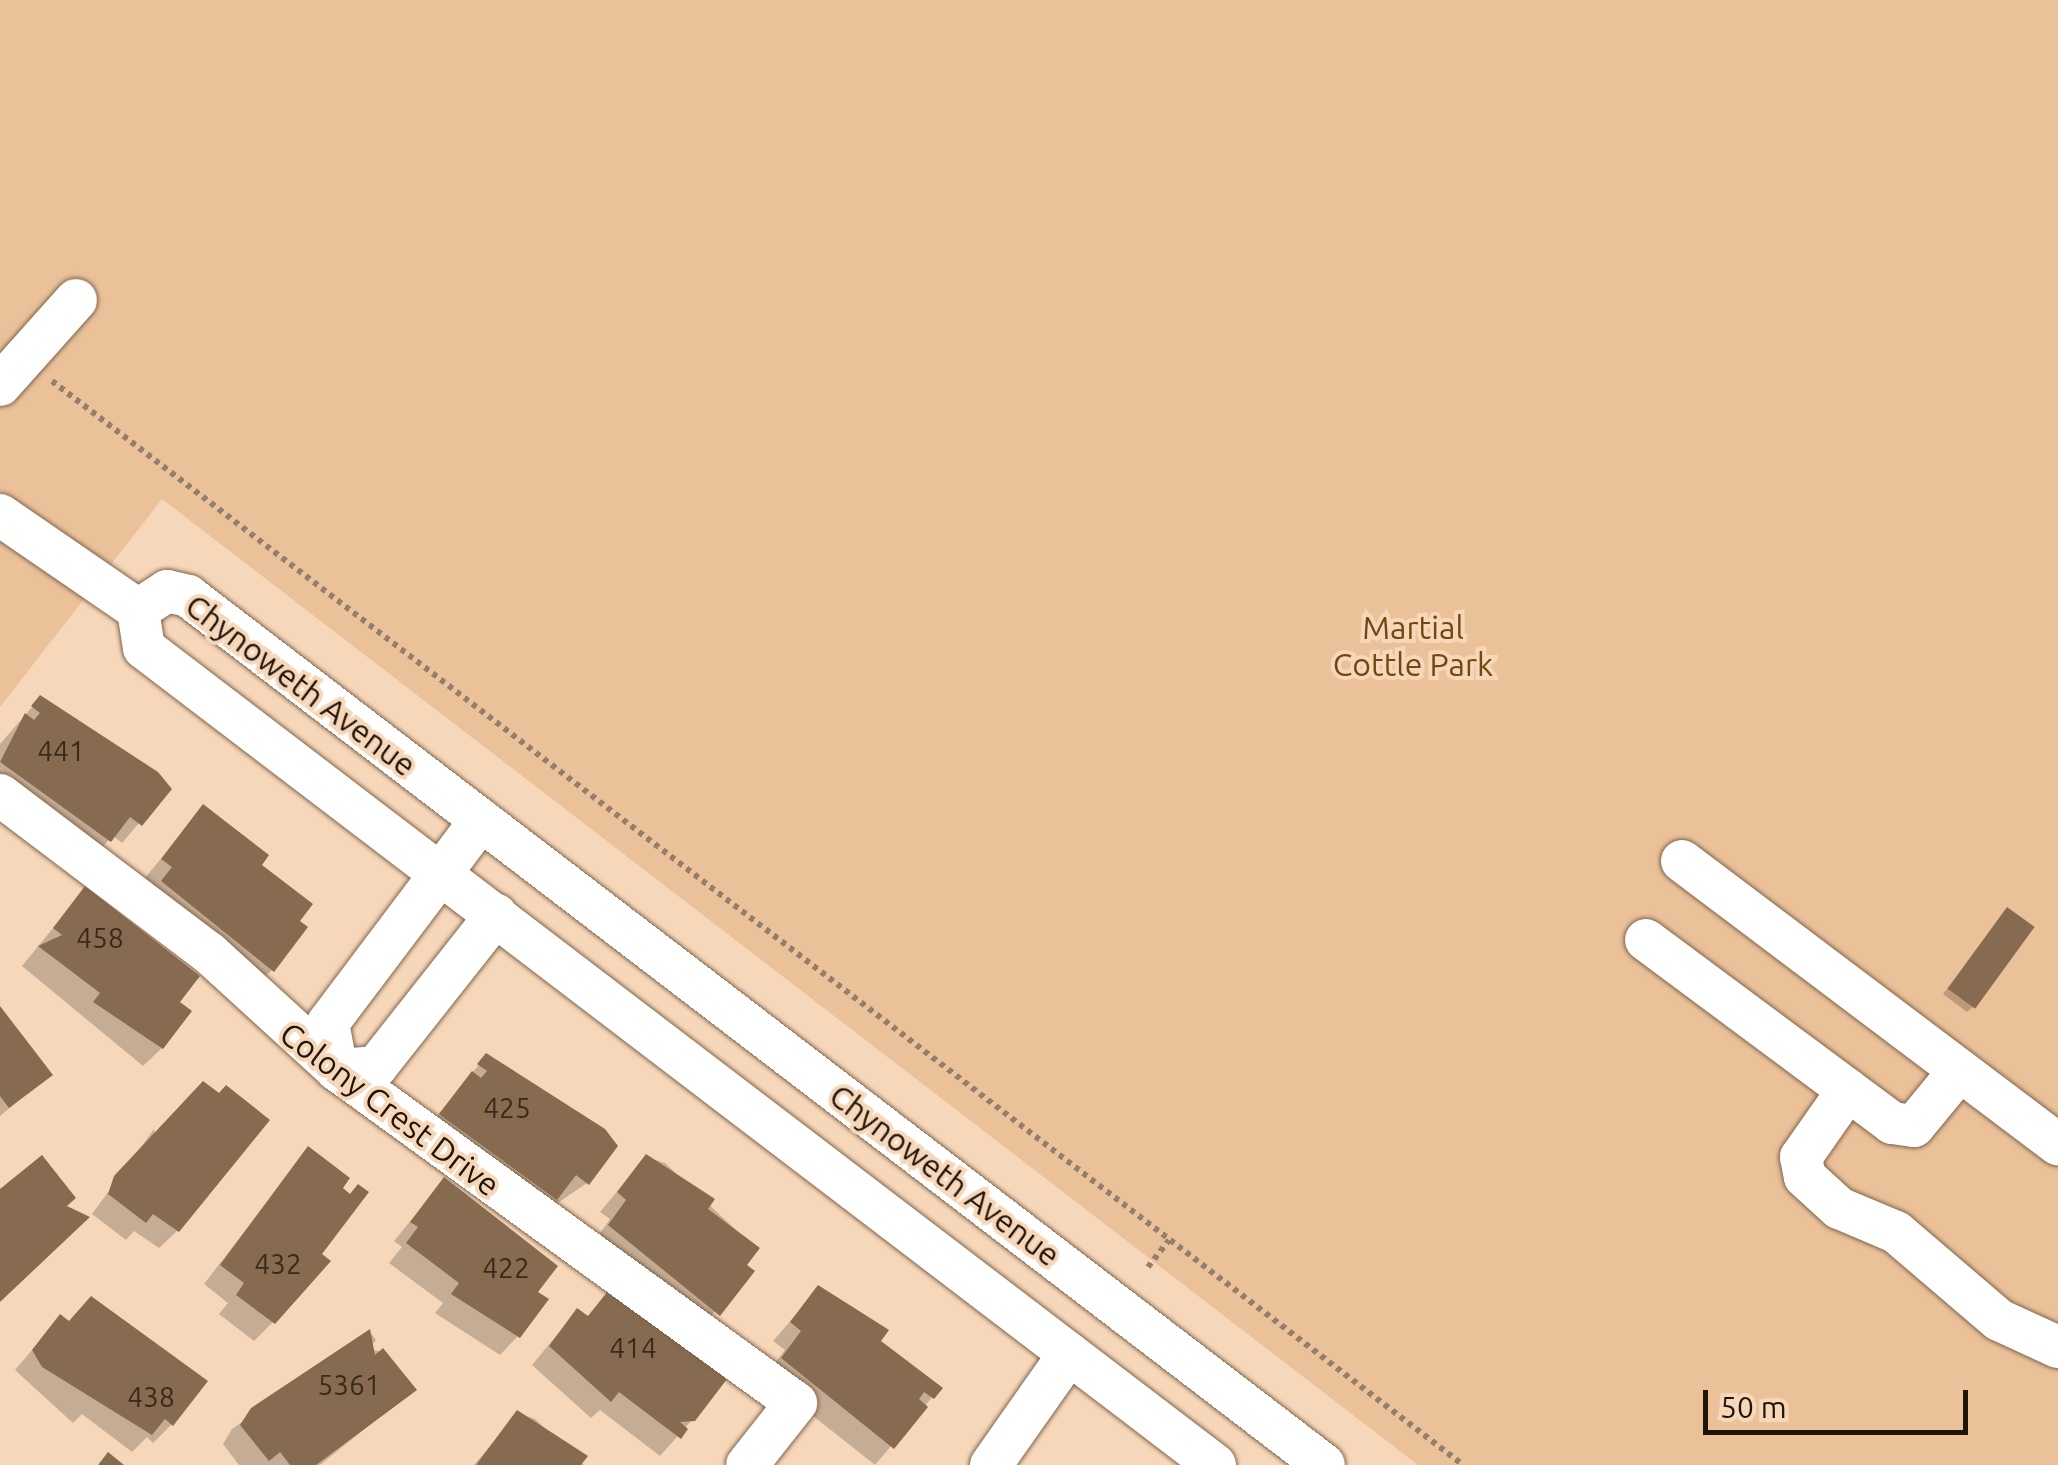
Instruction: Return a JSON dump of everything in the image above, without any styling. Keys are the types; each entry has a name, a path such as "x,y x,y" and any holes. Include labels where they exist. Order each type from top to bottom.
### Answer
{"street":[{"path":"10,370 76,300"},
{"path":"0,515 138,610"},
{"name":"Chynoweth Avenue","path":"1215,1465 496,915 437,878 144,648 138,610 167,592 188,596 1324,1465"},
{"name":"Colony Crest Drive","path":"0,794 209,953 337,1070 796,1403 747,1465"},
{"path":"480,820 328,1023 337,1070 376,1067 496,915"},
{"path":"1682,861 2058,1144"},
{"path":"1646,940 1892,1123 1914,1126 1960,1070"},
{"path":"1848,1090 1801,1157 1805,1178 1840,1208 1896,1232 1999,1320 2058,1346"},
{"path":"991,1465 1069,1354"}],"path":[{"path":"10,370 1170,1240 1463,1465"},
{"path":"1148,1267 1170,1240"}],"green space":[{"name":"Martial Cottle Park","path":"0,0 2058,0 2058,1465 1418,1465 162,499 0,707"}],"building":[{"path":"40,695 158,772 172,789 142,826 130,817 111,842 0,762 25,713 34,720 40,713 31,706"},
{"path":"203,804 269,855 262,865 313,904 300,921 308,927 274,972 161,881 172,867 161,859"},
{"path":"85,886 200,976 180,1002 192,1011 163,1049 93,1002 100,993 38,946 62,935 53,928"},
{"path":"2007,907 2035,927 1975,1009 1948,989"},
{"path":"0,1006 53,1075 9,1108 0,1096"},
{"path":"486,1053 605,1129 618,1146 589,1185 576,1175 557,1200 439,1114 472,1071 481,1078 487,1071 477,1064"},
{"path":"203,1081 219,1093 226,1085 270,1120 179,1232 153,1214 146,1223 108,1194 114,1176"},
{"path":"308,1146 350,1178 343,1188 350,1194 358,1184 369,1192 322,1254 331,1261 275,1324 236,1295 244,1283 220,1265"},
{"path":"646,1154 715,1199 708,1209 760,1248 747,1265 755,1271 720,1316 608,1225 626,1200 617,1192"},
{"path":"42,1155 76,1198 67,1206 90,1217 0,1302 0,1189"},
{"path":"444,1177 558,1266 538,1292 549,1299 520,1338 451,1294 459,1283 406,1243 418,1227 410,1222"},
{"path":"818,1285 889,1330 881,1341 943,1388 934,1399 924,1392 919,1399 928,1407 894,1449 781,1358 801,1331 790,1322"},
{"path":"608,1291 727,1379 695,1421 680,1422 688,1429 681,1439 619,1392 611,1402 549,1346 577,1308 588,1316"},
{"path":"91,1296 208,1381 173,1426 165,1419 152,1435 42,1367 32,1350 60,1314 69,1321"},
{"path":"370,1329 375,1355 383,1348 417,1390 316,1465 290,1465 280,1452 269,1461 240,1425 251,1408"},
{"path":"517,1410 588,1456 581,1465 476,1465"},
{"path":"108,1452 124,1465 98,1465"}]}
